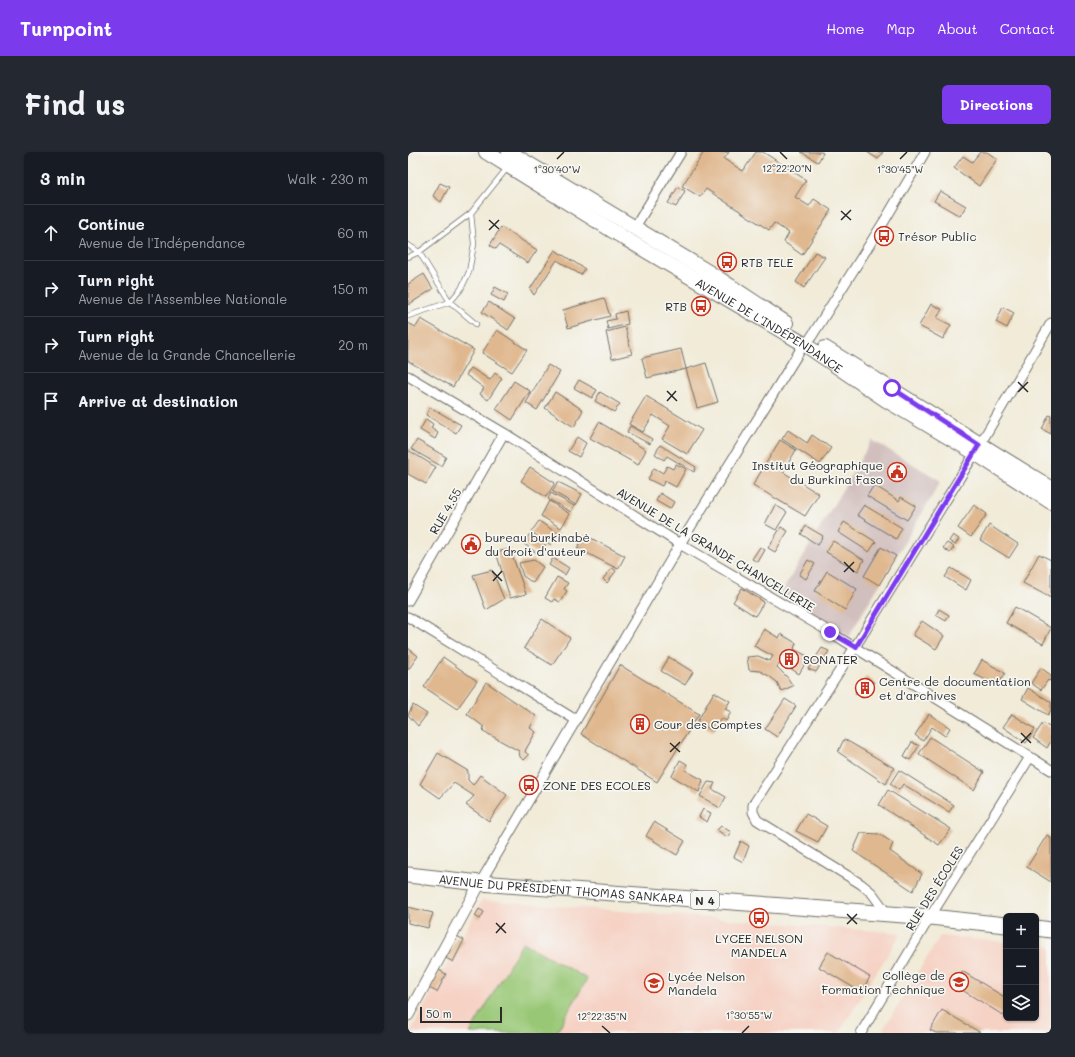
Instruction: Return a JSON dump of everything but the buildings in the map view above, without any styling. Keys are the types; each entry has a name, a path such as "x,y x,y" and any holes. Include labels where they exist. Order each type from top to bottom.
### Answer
{"highway":[{"name":"AVENUE DU PRÉSIDENT THOMAS SANKARA","path":"408,875 480,883 930,917"},
{"name":"N 4","path":"930,917 1003,925"},
{"path":"1039,928 1051,930"}],"main road":[{"name":"AVENUE DE L'INDÉPENDANCE","path":"486,152 513,156 635,227 715,276 807,341 977,449 1051,502"},
{"name":"AVENUE DE L'INDÉPENDANCE","path":"513,156 626,239 807,341"},
{"name":"AVENUE DE L'INDÉPENDANCE","path":"977,449 1051,488"}],"street":[{"path":"635,227 681,152"},
{"path":"408,1015 480,883 680,544 807,341 885,220 925,152"},
{"path":"888,915 882,903 860,884 757,820 753,812 754,805 856,647 977,449 1051,323"},
{"name":"AVENUE DE LA GRANDE CHANCELLERIE","path":"408,376 504,433 680,544 856,647 1051,770"},
{"name":"RUE 4.55","path":"408,601 504,433"},
{"path":"408,617 576,720"},
{"name":"RUE DES ÉCOLES","path":"861,1033 930,917 1030,757"}],"lane":[{"path":"408,257 419,252 471,213 513,156"},
{"path":"408,316 450,302 461,289 469,272 474,244 471,213"},
{"path":"408,244 419,252 450,302 476,324"}],"shaded area":[{"path":"872,440 941,481 849,636 780,595"},
{"name":"Lycée Nelson Mandela","path":"482,900 901,933 839,1033 410,1033"},
{"name":"Collège de Formation Technique","path":"940,936 1003,942 1003,1021 1039,1021 1039,945 1051,947 1051,1033 881,1033"}],"green space":[{"path":"523,942 587,979 556,1033 470,1033"}],"place":[{"name":"Trésor Public","path":"884,236"},
{"name":"RTB TELE","path":"727,262"},
{"name":"RTB","path":"701,306"},
{"name":"Institut Géographique du Burkina Faso","path":"897,472"},
{"name":"bureau burkinabè du droit d'auteur","path":"471,544"},
{"name":"SONATER","path":"789,659"},
{"name":"Centre de documentation et d'archives","path":"865,688"},
{"name":"Cour des Comptes","path":"640,724"},
{"name":"ZONE DES ECOLES","path":"529,785"},
{"name":"LYCEE NELSON MANDELA","path":"759,918"},
{"name":"Collège de Formation Technique","path":"959,982"},
{"name":"Lycée Nelson Mandela","path":"654,983"}],"route":[{"path":"830,632 856,647 979,445 892,388"}]}
